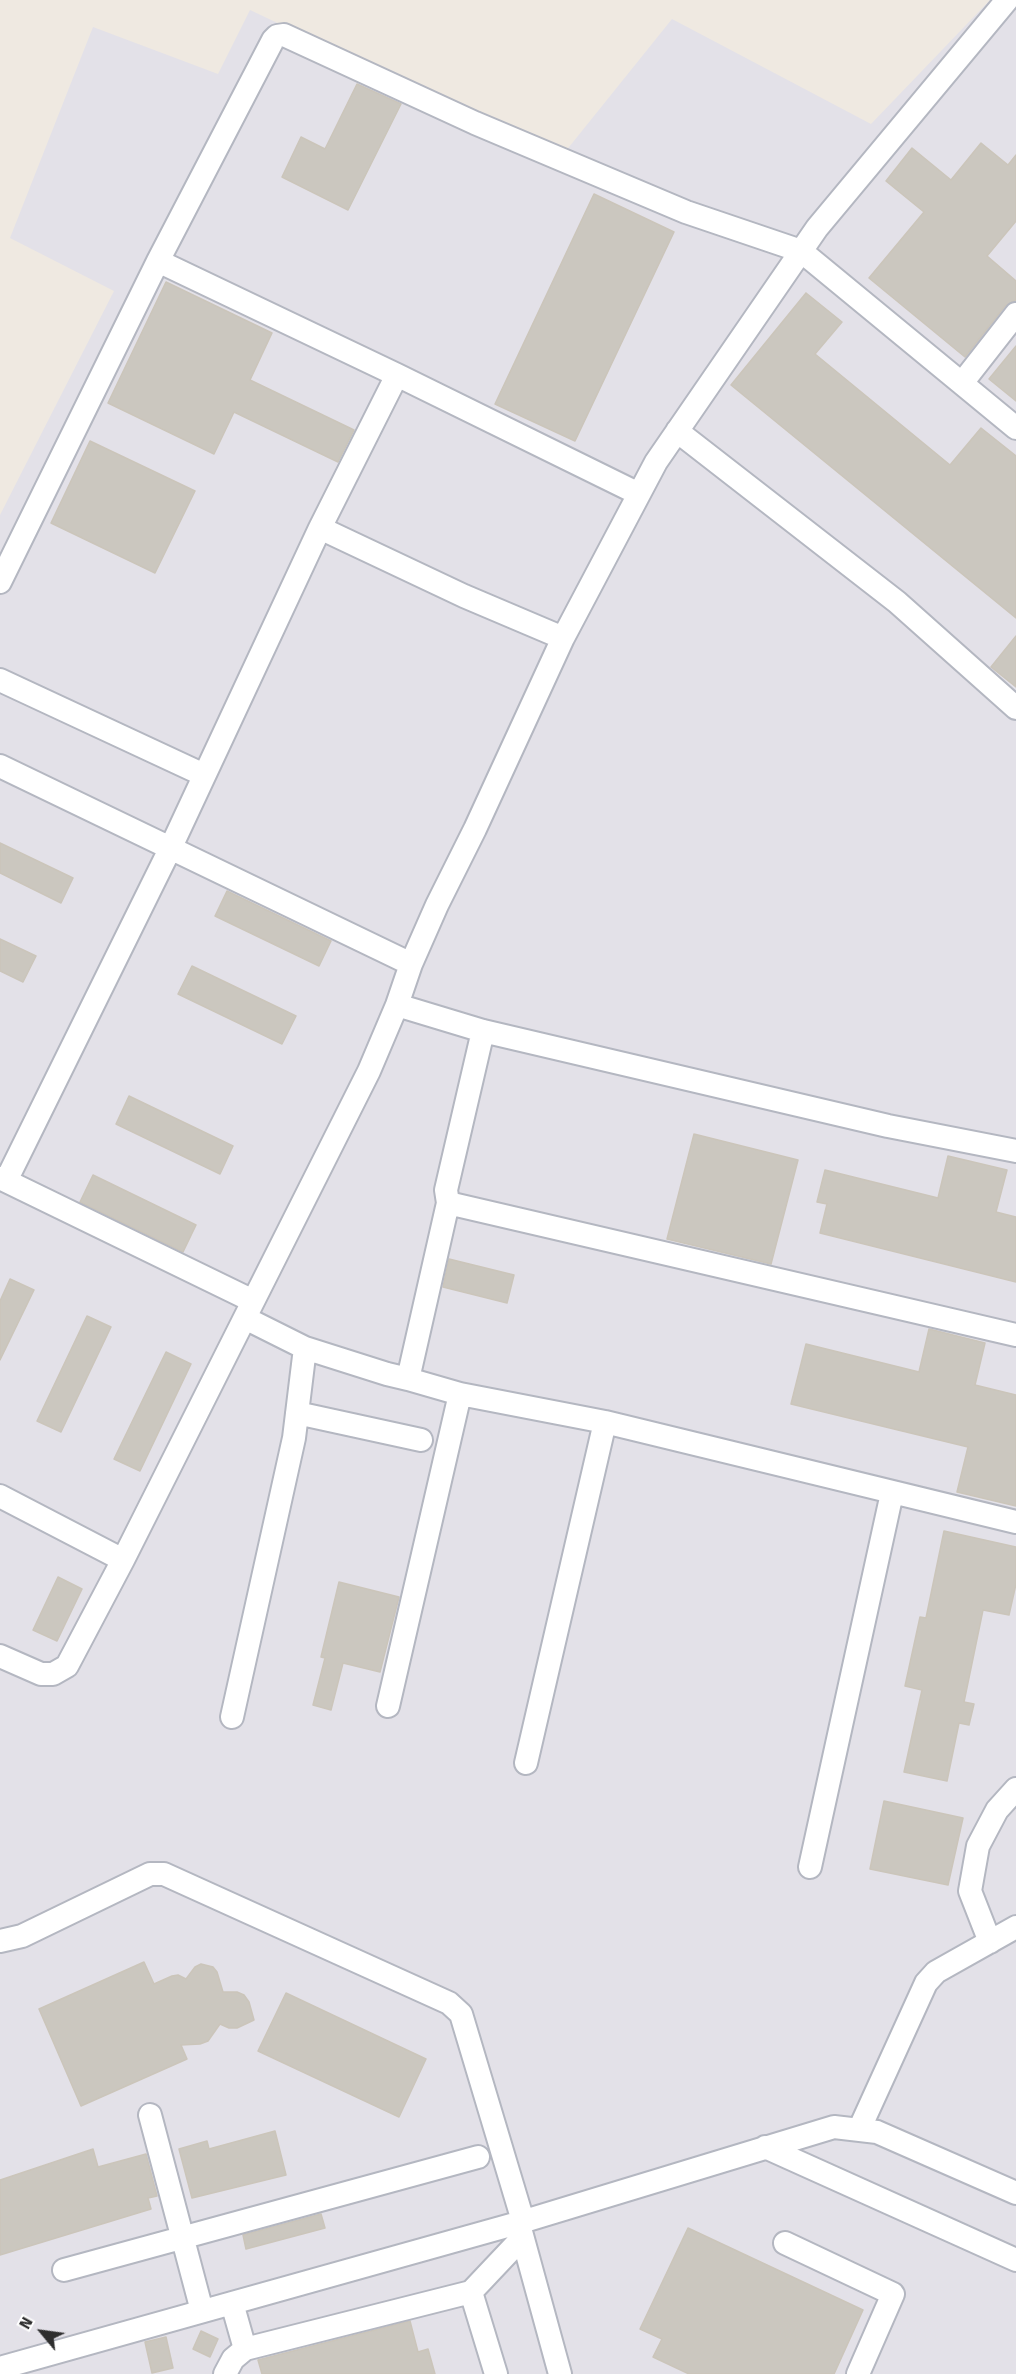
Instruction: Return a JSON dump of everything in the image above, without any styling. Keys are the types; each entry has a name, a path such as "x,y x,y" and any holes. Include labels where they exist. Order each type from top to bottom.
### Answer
{"street":[{"path":"0,1656 40,1674 53,1674 67,1666 123,1560 369,1071 397,1005 411,964 563,638 656,462 817,228 1006,0"},
{"path":"0,582 158,261 277,36 284,35 475,123 686,212 801,251 1016,428"},
{"path":"158,261 639,494"},
{"path":"962,384 1016,314"},
{"path":"397,375 320,528 171,847 3,1180 249,1310 305,1348 460,1394 605,1422 1016,1522"},
{"path":"678,431 897,602 1016,708"},
{"path":"320,528 464,596 563,638"},
{"path":"0,680 204,775"},
{"path":"0,766 411,964"},
{"path":"397,1005 483,1031 888,1126 1016,1151"},
{"path":"408,1379 448,1203 446,1190 483,1031"},
{"path":"448,1203 1016,1335"},
{"path":"232,1717 294,1438 305,1348"},
{"path":"388,1706 460,1394"},
{"path":"297,1413 421,1440"},
{"path":"526,1763 605,1422"},
{"path":"810,1867 892,1492"},
{"path":"0,1496 123,1560"},
{"path":"990,1942 970,1891 978,1846 997,1810 1016,1789"},
{"path":"0,1941 22,1936 150,1874 164,1874 449,2003 461,2014 560,2374"},
{"path":"859,2130 926,1983 936,1972 1016,1928"},
{"path":"150,2115 202,2311"},
{"path":"10,2369 202,2311 521,2227 765,2147 834,2127 877,2132 1016,2193"},
{"path":"765,2147 1016,2260"},
{"path":"64,2270 478,2157"},
{"path":"225,2374 232,2359 245,2349 471,2292 521,2227"},
{"path":"785,2243 893,2294 858,2374"},
{"path":"471,2292 496,2374"},
{"path":"231,2303 245,2349"}],"shaded area":[{"path":"990,0 1016,0 1016,2374 0,2374 0,515 114,291 10,238 93,27 218,74 250,10 561,157 672,19 871,124"}],"building":[{"path":"357,84 401,104 348,210 282,177 301,137 325,149"},
{"path":"981,143 1008,165 1016,155 1016,221 987,256 1016,281 1016,300 1005,306 965,357 869,278 924,212 886,181 912,148 951,180"},
{"path":"594,194 674,232 575,441 495,404"},
{"path":"166,282 272,333 250,380 354,430 338,462 234,412 214,454 108,403"},
{"path":"806,293 842,322 815,354 950,465 981,428 1016,456 1016,618 731,385"},
{"path":"1016,346 1016,401 989,379"},
{"path":"90,441 195,491 155,573 51,523"},
{"path":"1016,636 1016,687 991,667"},
{"path":"0,843 73,878 61,903 0,873"},
{"path":"227,891 331,941 319,966 215,916"},
{"path":"0,939 36,956 23,982 0,971"},
{"path":"192,966 296,1016 282,1044 178,994"},
{"path":"129,1096 233,1146 220,1174 116,1124"},
{"path":"694,1134 798,1160 771,1264 667,1239"},
{"path":"948,1156 1007,1170 996,1212 1016,1217 1016,1282 820,1233 827,1204 817,1202 825,1170 938,1198"},
{"path":"93,1175 196,1225 183,1252 80,1202"},
{"path":"449,1259 514,1275 507,1303 443,1287"},
{"path":"10,1279 34,1290 0,1360 0,1301"},
{"path":"87,1316 111,1327 61,1432 37,1421"},
{"path":"929,1329 985,1343 975,1385 1016,1395 1016,1506 957,1492 968,1447 791,1404 806,1344 919,1372"},
{"path":"166,1352 191,1364 140,1471 114,1459"},
{"path":"944,1531 1016,1547 1016,1584 1009,1615 983,1610 964,1702 974,1704 969,1725 959,1723 947,1781 904,1772 922,1690 905,1686 920,1617 926,1618"},
{"path":"58,1577 82,1589 57,1641 33,1630"},
{"path":"339,1582 399,1597 380,1672 343,1663 331,1710 313,1705 325,1658 321,1657"},
{"path":"884,1801 963,1818 948,1885 870,1869"},
{"path":"144,1962 154,1984 178,1975 186,1979 195,1967 201,1964 213,1967 217,1972 223,1992 237,1992 244,1995 249,2002 254,2020 237,2028 229,2028 220,2024 208,2041 181,2045 187,2059 81,2106 39,2009"},
{"path":"286,1993 426,2059 399,2117 258,2051"},
{"path":"275,2131 286,2175 192,2198 179,2149 207,2141 209,2149"},
{"path":"93,2149 98,2167 146,2154 157,2196 148,2198 151,2209 0,2255 0,2180"},
{"path":"321,2214 325,2228 246,2249 243,2235"},
{"path":"688,2228 863,2310 834,2374 689,2374 653,2357 662,2339 640,2329"},
{"path":"410,2321 418,2352 428,2349 435,2374 262,2374 258,2360"},
{"path":"201,2331 218,2339 210,2357 193,2349"},
{"path":"166,2337 173,2368 152,2373 145,2342"}]}
